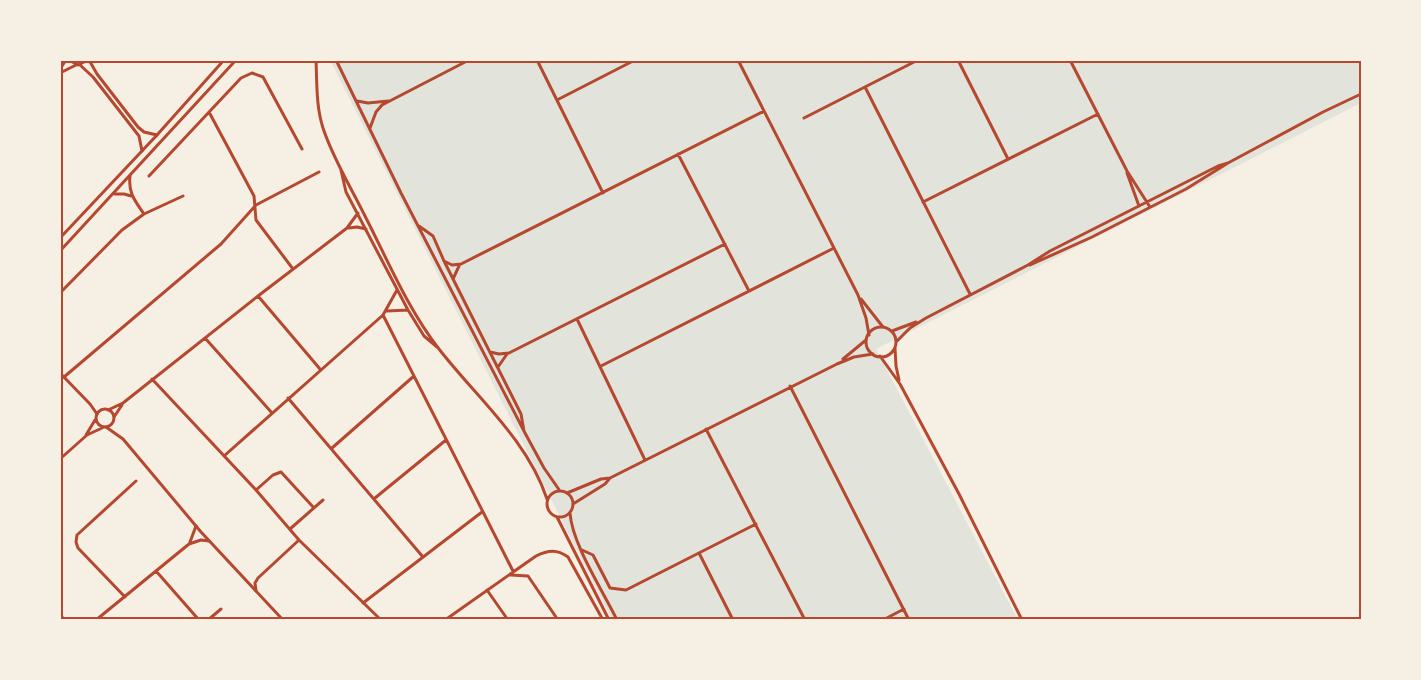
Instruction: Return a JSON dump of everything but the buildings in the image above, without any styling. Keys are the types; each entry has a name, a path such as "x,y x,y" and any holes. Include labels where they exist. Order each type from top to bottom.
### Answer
{"street":[{"path":"60,71 67,60 80,65 93,77 139,136 142,151"},
{"path":"80,65 88,60 138,127 147,134 157,135"},
{"path":"60,238 224,60"},
{"path":"60,251 115,194 236,60"},
{"path":"316,60 323,127 341,169 401,286 439,348 507,429 539,479 547,499 548,510 557,517 609,620"},
{"path":"336,60 525,433 544,468 560,490 567,493 573,504"},
{"path":"370,128 376,112 390,101 469,60"},
{"path":"537,60 603,193"},
{"path":"557,100 635,60"},
{"path":"738,60 858,295 866,318 868,347 873,354"},
{"path":"804,118 918,60"},
{"path":"958,60 1008,159"},
{"path":"1070,60 1127,171 1150,207"},
{"path":"60,71 75,64"},
{"path":"148,176 246,74 258,74 263,77 302,149"},
{"path":"865,87 970,294"},
{"path":"1028,265 1092,237 1141,212 1228,163 1361,94"},
{"path":"357,101 379,103 390,101"},
{"path":"209,111 254,196 256,220 293,269"},
{"path":"444,261 453,265 461,264 764,111"},
{"path":"923,202 1098,114"},
{"path":"678,154 749,291"},
{"path":"896,342 910,328 926,318 1028,265 1042,255 1228,163"},
{"path":"341,169 343,183 397,290 424,336 439,348"},
{"path":"1127,171 1141,212"},
{"path":"64,377 221,244 256,205 319,172"},
{"path":"130,176 132,198 144,214"},
{"path":"115,194 124,194 132,198"},
{"path":"60,293 112,238 144,214 183,196"},
{"path":"60,459 90,429 96,416 103,410 123,403 347,228 358,213"},
{"path":"347,228 357,226 366,229"},
{"path":"419,226 433,236 521,414 525,433"},
{"path":"490,352 509,353 724,244"},
{"path":"601,366 834,248"},
{"path":"453,279 455,271 461,264"},
{"path":"224,456 383,315 397,290"},
{"path":"858,295 883,327 892,331 926,318"},
{"path":"258,296 320,369"},
{"path":"387,311 408,310"},
{"path":"383,315 511,573"},
{"path":"577,319 645,460"},
{"path":"837,364 875,328 883,327"},
{"path":"892,331 896,342 896,366 900,384"},
{"path":"205,337 272,413"},
{"path":"617,620 572,526 570,513 573,504 610,478 790,386 854,357 889,354 895,347"},
{"path":"498,367 509,353"},
{"path":"880,356 900,384 959,494 1022,620"},
{"path":"60,373 90,404 97,424 123,439 209,541 283,620"},
{"path":"332,448 414,376"},
{"path":"152,379 256,490 299,540 381,620"},
{"path":"790,386 909,620"},
{"path":"288,398 423,557"},
{"path":"82,438 112,423 123,403"},
{"path":"108,410 114,418"},
{"path":"706,429 805,620"},
{"path":"375,498 446,440"},
{"path":"256,490 273,475 281,472 314,508"},
{"path":"567,493 601,479 610,478"},
{"path":"125,597 78,548 76,542 77,535 136,481"},
{"path":"547,499 552,493 560,490"},
{"path":"290,529 323,500"},
{"path":"363,603 482,512"},
{"path":"557,517 570,513"},
{"path":"582,550 593,555 610,588 622,591 756,524"},
{"path":"189,544 196,526"},
{"path":"96,620 189,544 201,540 209,541"},
{"path":"256,591 255,583 258,578 299,540"},
{"path":"445,620 543,552 552,551 563,553 572,563 603,620"},
{"path":"699,553 734,620"},
{"path":"156,571 199,620"},
{"path":"511,573 528,576 558,620"},
{"path":"487,590 508,620"},
{"path":"208,620 221,609"},
{"path":"883,620 904,609"},
{"path":"60,615 65,620"},
{"path":"100,616 104,620"}],"shaded area":[{"path":"330,60 1361,60 1361,103 876,349 1018,620 612,620"}]}
